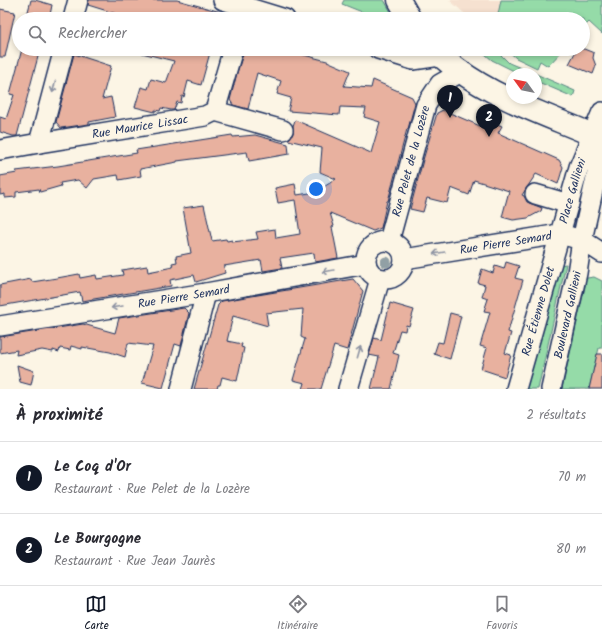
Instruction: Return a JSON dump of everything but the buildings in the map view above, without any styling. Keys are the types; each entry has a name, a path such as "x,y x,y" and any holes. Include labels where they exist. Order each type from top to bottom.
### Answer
{"main road":[{"path":"398,0 406,12"},
{"path":"442,56 460,72 497,95 598,137"}],"street":[{"path":"74,12 78,0"},
{"path":"223,0 254,10"},
{"path":"39,143 62,56"},
{"path":"232,56 215,111 283,130"},
{"path":"400,56 413,60 425,56"},
{"name":"Rue Pelet de la Lozère","path":"389,241 426,105 440,84 460,72"},
{"name":"Rue Maurice Lissac","path":"0,150 205,116 215,111"},
{"path":"598,137 602,112"},
{"name":"Place Gallieni","path":"598,137 597,173 582,240 560,234 579,167 598,137"},
{"path":"535,194 569,204"},
{"name":"Rue Pierre Semard","path":"404,259 560,234"},
{"name":"Rue Étienne Dolet","path":"516,389 560,234"},
{"path":"582,240 602,253"},
{"name":"Boulevard Gallieni","path":"551,389 577,273 582,240"},
{"path":"389,241 400,248 404,259 404,266 397,275 392,278 380,279 371,274 366,264 368,252 372,247 377,243 389,241"},
{"name":"Rue Pierre Semard","path":"0,326 206,293 366,264"},
{"path":"348,389 380,279"},
{"path":"181,389 206,293"}],"shaded area":[{"path":"449,0 602,0 602,7 590,20 590,12 463,12"}],"green space":[{"path":"344,0 384,0 391,12 362,12 342,4"},
{"path":"501,0 602,0 602,34 590,23 590,12 498,12"},
{"path":"487,56 502,56 509,63 521,68 508,68"},
{"path":"514,56 557,56 548,66 540,61 537,68"},
{"path":"542,77 575,91 573,97 542,84"},
{"path":"566,264 538,389 525,389 559,265"},
{"path":"594,277 602,281 602,348 599,348 589,389 562,389 587,278"}],"place":[{"name":"Le Coq d'Or","path":"450,118"},
{"name":"Le Bourgogne","path":"489,137"}]}
